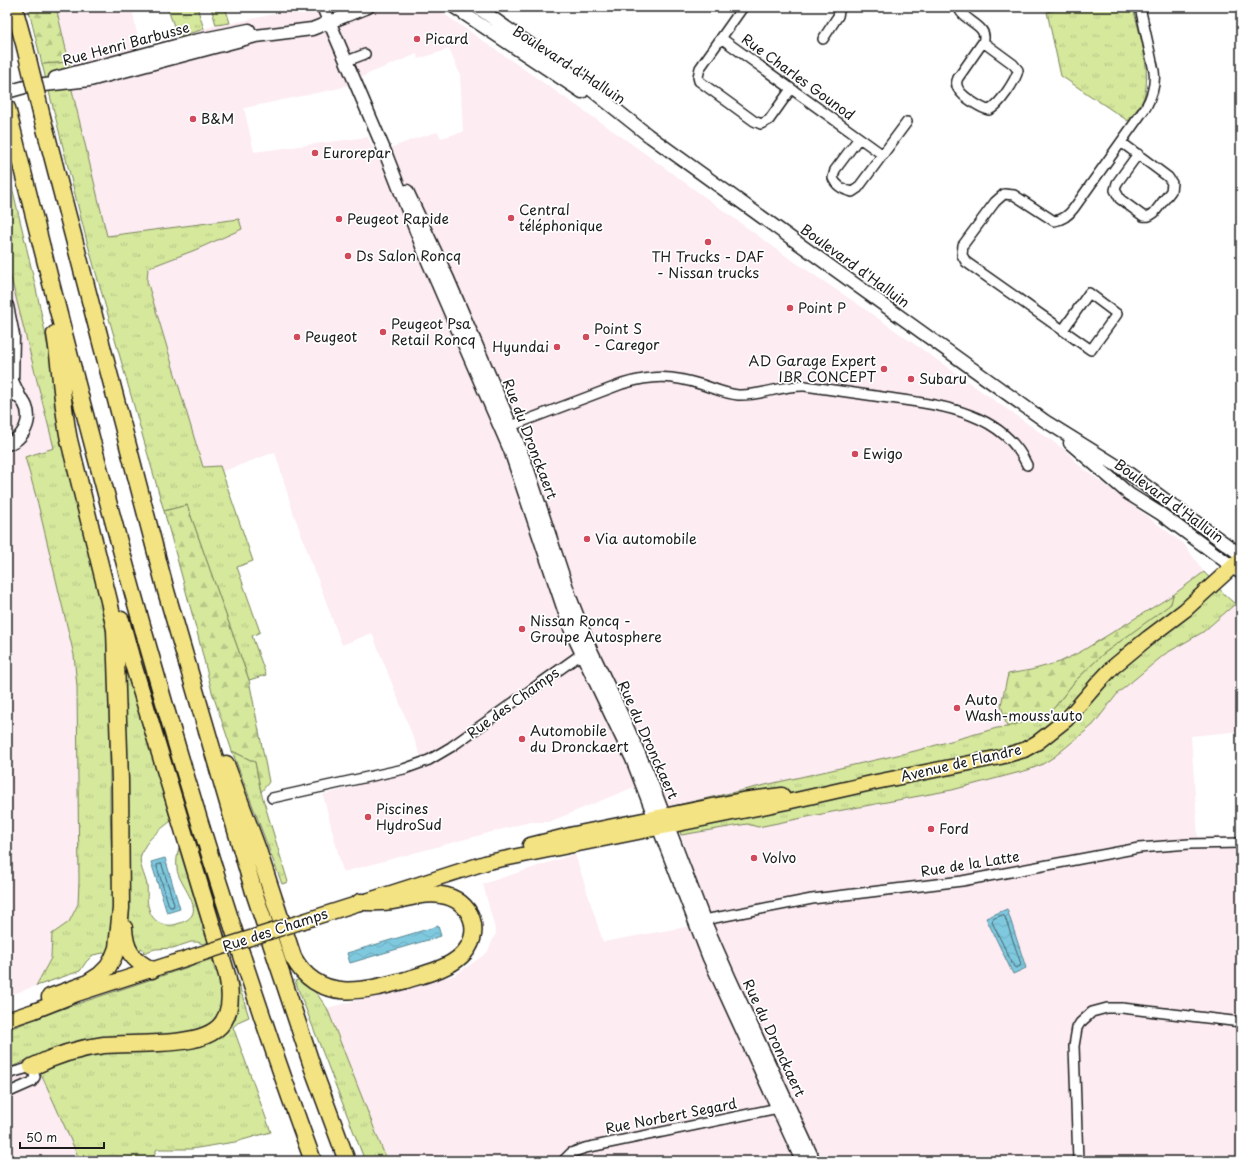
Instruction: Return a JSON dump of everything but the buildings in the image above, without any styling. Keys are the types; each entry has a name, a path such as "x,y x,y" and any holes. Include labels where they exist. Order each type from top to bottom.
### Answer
{"highway":[{"path":"14,7 166,591 254,892 313,1069 347,1161"},
{"path":"7,108 120,543 195,810 253,991 313,1161"},
{"path":"45,257 49,303 60,366 65,420 74,463 113,618 116,643 121,802 122,908 126,945 132,956 137,961 152,970"},
{"path":"32,1067 59,1056 93,1047 120,1044 179,1042 201,1038 214,1032 222,1024 228,1012 230,1000 229,984 224,964 133,664 117,603 94,541"},
{"path":"166,591 190,649 216,734 258,850 294,957 301,969 314,980 334,990 378,988 427,974 441,968 461,956 471,941 473,930 469,910 464,905 450,897 431,894 416,895 391,901 360,902"},
{"path":"50,997 86,984 100,975 108,967 117,948 122,908"}],"main road":[{"name":"Rue du Dronckaert","path":"322,7 347,61 427,259 510,450 567,620 586,651 625,743 662,822 730,979 783,1107 802,1161"},
{"name":"Rue Henri Barbusse","path":"7,92 26,88 90,80 249,37 312,28 368,7"},
{"name":"Boulevard d'Halluin","path":"454,7 648,135 1045,421 1127,472 1240,566"},
{"name":"Boulevard d'Halluin","path":"478,7 564,69 648,135"},
{"name":"Rue du Dronckaert","path":"385,152 393,164 419,215 511,426 528,470 577,615 586,651"},
{"path":"7,306 14,334 12,380 28,411 27,426 19,438 7,444"},
{"path":"7,391 20,398"},
{"name":"Boulevard d'Halluin","path":"1045,421 1129,494 1240,566"},
{"name":"Avenue de Flandre","path":"662,822 742,800 876,782 1000,757 1031,746 1044,739 1067,719 1107,673 1128,655 1189,618 1240,566"},
{"name":"Rue du Dronckaert","path":"662,822 711,963 783,1107 814,1161"},
{"name":"Rue des Champs","path":"7,1020 77,994 473,866 518,848 560,837 662,822"},
{"name":"Rue des Champs","path":"7,1011 50,997 77,994"}],"street":[{"path":"743,7 700,68 698,77 702,84 754,121 762,124 769,120 791,89"},
{"path":"822,38 840,13 840,7"},
{"path":"959,7 962,14 982,30 984,35 983,42 956,82 959,91 962,94 981,108 989,110 994,108 1015,79 1018,70 1014,64 983,42"},
{"path":"1063,330 1089,293 1117,314 1091,350 966,262 962,255 963,245 995,202 1004,194 1014,195 1054,221 1064,218 1074,208 1122,142 1153,94 1155,78 1153,63 1140,7"},
{"name":"Rue Charles Gounod","path":"721,38 883,155"},
{"path":"347,61 365,54"},
{"name":"Rue Charles Gounod","path":"859,138 835,170 833,178 835,183 846,191 852,192 858,188 907,122"},
{"path":"1122,142 1168,176 1172,183 1171,191 1154,213 1147,217 1143,216 1120,199 1115,190 1117,183 1138,154"},
{"path":"511,426 622,384 640,379 656,377 672,378 739,395 753,394 793,386 805,386 934,404 962,412 985,422 1003,434 1023,455 1027,465"},
{"name":"Rue des Champs","path":"272,798 404,769 429,760 451,747 586,651"},
{"name":"Rue de la Latte","path":"704,920 812,899 962,881 1134,848 1189,844 1241,843"},
{"path":"1078,1161 1074,1046 1077,1028 1086,1017 1099,1010 1122,1008 1241,1022"},
{"path":"7,1074 32,1067 35,1077 33,1081 7,1093"},
{"name":"Rue Norbert Segard","path":"563,1161 571,1153 585,1148 783,1107"}],"shaded area":[{"path":"56,7 132,7 136,29 142,47 216,25 228,24 307,7 434,7 629,142 786,256 859,305 1065,450 1080,466 1184,544 1204,572 1173,595 1082,651 1060,662 1031,670 1008,674 1001,705 1007,727 997,728 915,751 673,806 643,806 634,787 549,822 529,822 343,872 323,795 425,767 372,633 342,645 293,512 275,452 221,472 219,466 203,467 147,281 148,268 195,250 242,229 239,219 106,236 67,69 71,68","holes":["449,49 460,74 463,132 441,138 438,132 417,138 393,147 378,161 368,137 254,152 244,108 340,88 370,73 417,54 418,59"]},
{"path":"7,262 54,449 25,457 37,500 74,655 77,686 79,881 78,904 69,922 52,934 51,958 36,986 7,996"},
{"path":"1235,604 1241,604 1241,731 1191,736 1198,837 1241,836 1241,1161 387,1161 327,1008 455,975 487,953 496,933 483,884 575,854 603,942 691,926 707,914 681,835 747,824 758,827 952,790 1028,770 1041,765 1093,725 1118,693 1165,654 1203,632"},
{"path":"34,1057 80,1161 7,1161 7,1069"}],"green space":[{"path":"28,7 56,7 69,62 42,64"},
{"path":"167,7 197,7 204,29 178,37"},
{"path":"211,7 225,7 230,23 216,25"},
{"path":"1065,7 1133,7 1146,64 1146,86 1143,100 1128,121 1061,76 1047,12"},
{"path":"69,62 71,68 67,69 107,236 239,219 242,229 195,250 148,268 147,281 203,467 220,466 253,561 237,567 260,632 252,636 266,675 249,680 187,505 164,511 86,238 42,64"},
{"path":"7,165 45,331 56,398 59,432 106,624 110,712 110,807 114,929 109,952 93,955 80,971 36,986 51,958 52,934 69,922 78,904 77,686 74,655 37,500 25,457 54,448 7,262"},
{"path":"187,505 249,680 269,782 261,792 255,762 232,751 212,692 164,511"},
{"path":"1204,572 1235,604 1203,632 1165,654 1118,693 1093,725 1054,757 1041,765 1028,770 952,790 758,827 747,824 681,835 673,806 915,751 997,728 1007,727 1054,708 1075,681 1103,654 1170,604 1173,595"},
{"path":"1173,595 1171,604 1103,654 1075,681 1054,708 1043,716 1007,727 1001,705 1008,674 1031,670 1060,662 1082,651"},
{"path":"122,653 125,658 171,821 149,840 140,858 147,885 148,906 153,917 160,923 172,925 184,922 191,917 193,905 177,869 179,848 203,927 202,930 209,942 203,944 191,942 173,948 155,949 143,953 144,950 141,948 139,954 129,931 128,770"},
{"path":"232,751 255,762 261,792 288,882 282,884"},
{"path":"212,959 215,971 218,972 222,999 215,1018 196,1031 34,1057 7,1069 7,1030 56,1011"},
{"path":"237,979 249,1017 240,1021 233,1027 271,1132 235,1142 191,1149 157,1149 151,1161 80,1161 39,1069 79,1055 208,1042 233,982"},
{"path":"301,979 317,994 327,1008 387,1161 365,1161 295,981"}],"water":[{"path":"165,858 180,909 167,913 151,862"},
{"path":"1007,909 1026,968 1013,974 986,918"},
{"path":"438,926 441,936 350,963 347,953"}],"place":[{"name":"Picard","path":"417,39"},
{"name":"B&M","path":"193,119"},
{"name":"Eurorepar","path":"315,153"},
{"name":"Central téléphonique","path":"511,218"},
{"name":"Peugeot Rapide","path":"339,219"},
{"name":"TH Trucks - DAF - Nissan trucks","path":"708,242"},
{"name":"Ds Salon Roncq","path":"348,256"},
{"name":"Point P","path":"790,308"},
{"name":"Peugeot Psa Retail Roncq","path":"383,332"},
{"name":"Peugeot","path":"297,337"},
{"name":"Point S - Caregor","path":"586,337"},
{"name":"Hyundai","path":"557,347"},
{"name":"AD Garage Expert IBR CONCEPT","path":"884,369"},
{"name":"Subaru","path":"911,379"},
{"name":"Ewigo","path":"855,454"},
{"name":"Via automobile","path":"587,539"},
{"name":"Nissan Roncq - Groupe Autosphere","path":"522,629"},
{"name":"Auto Wash-mouss'auto","path":"957,708"},
{"name":"Automobile du Dronckaert","path":"522,739"},
{"name":"Piscines HydroSud","path":"368,817"},
{"name":"Ford","path":"931,829"},
{"name":"Volvo","path":"754,858"}]}
